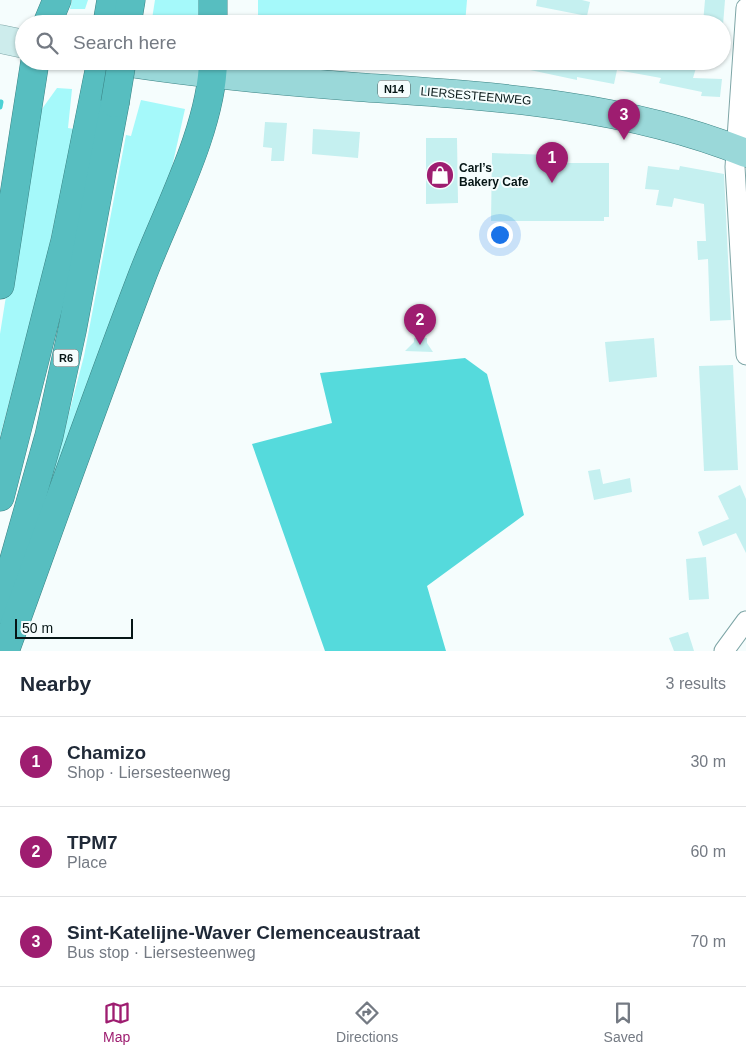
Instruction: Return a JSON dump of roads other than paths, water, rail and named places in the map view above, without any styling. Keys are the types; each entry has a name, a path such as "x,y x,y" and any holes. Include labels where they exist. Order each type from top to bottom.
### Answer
{"highway":[{"path":"51,15 57,0"},
{"path":"213,0 213,15"},
{"path":"0,285 34,70"},
{"name":"R6","path":"0,609 49,436 72,331 105,102 102,70"},
{"name":"R6","path":"0,498 63,251 105,102 123,70"},
{"path":"5,651 141,277 198,138 212,70"}],"main road":[{"path":"0,39 15,42"},
{"name":"LIERSESTEENWEG","path":"231,70 530,101 669,127 741,151"}],"street":[{"path":"746,8 741,151 746,354"},
{"path":"724,651 746,621"}],"waterway":[{"path":"0,107 1,102"}],"place":[{"name":"Sint-Katelijne-Waver Clemenceaustraat","path":"624,140"},
{"name":"Carl’s Bakery Cafe","path":"440,175"},
{"name":"Chamizo","path":"552,183"},
{"name":"TPM7","path":"420,345"}]}
